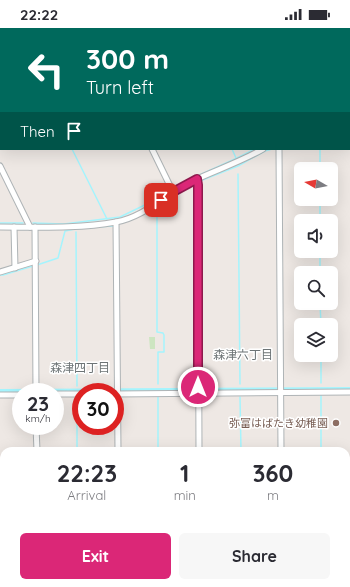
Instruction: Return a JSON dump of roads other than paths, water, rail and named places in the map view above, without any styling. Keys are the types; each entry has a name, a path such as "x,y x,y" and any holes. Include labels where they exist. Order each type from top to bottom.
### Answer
{"street":[{"path":"152,150 173,192"},
{"path":"0,227 65,227 125,220 197,179 241,161 262,150"},
{"path":"279,150 281,447"},
{"path":"0,166 32,227 36,261 36,383"},
{"path":"197,179 199,447"},
{"path":"116,222 117,383"},
{"path":"14,227 15,268"},
{"path":"0,272 36,261"},
{"path":"124,392 199,394 281,390 350,392"},
{"path":"0,394 12,394"},
{"path":"36,435 37,447"},
{"path":"118,435 118,447"}],"water":[{"path":"350,387 350,389 124,391 124,388"},
{"path":"0,389 12,389 12,392 0,392"},
{"path":"64,389 72,389 72,391 64,391"}],"waterway":[{"path":"72,150 107,219"},
{"path":"232,150 236,158"},
{"path":"175,187 253,150"},
{"path":"200,181 238,166 268,150"},
{"path":"320,150 320,162"},
{"path":"238,174 240,384"},
{"path":"169,198 194,184"},
{"path":"33,223 64,224 120,217 151,202 169,191"},
{"path":"320,206 320,214"},
{"path":"157,209 157,332 163,333 164,335 164,352 158,352 158,384"},
{"path":"0,223 23,223"},
{"path":"94,227 113,226"},
{"path":"37,265 58,258 65,231 75,229"},
{"path":"76,232 77,383"},
{"path":"320,258 320,266"},
{"path":"0,275 33,266"},
{"path":"320,310 321,318"},
{"path":"321,362 321,383"},
{"path":"321,394 321,447"},
{"path":"158,396 158,447"},
{"path":"240,397 241,447"},
{"path":"77,435 77,447"}],"place":[{"name":"弥富はばたき幼稚園","path":"336,423"}],"district":[{"name":"森津六丁目","path":"243,355"},
{"name":"森津四丁目","path":"80,368"}]}
